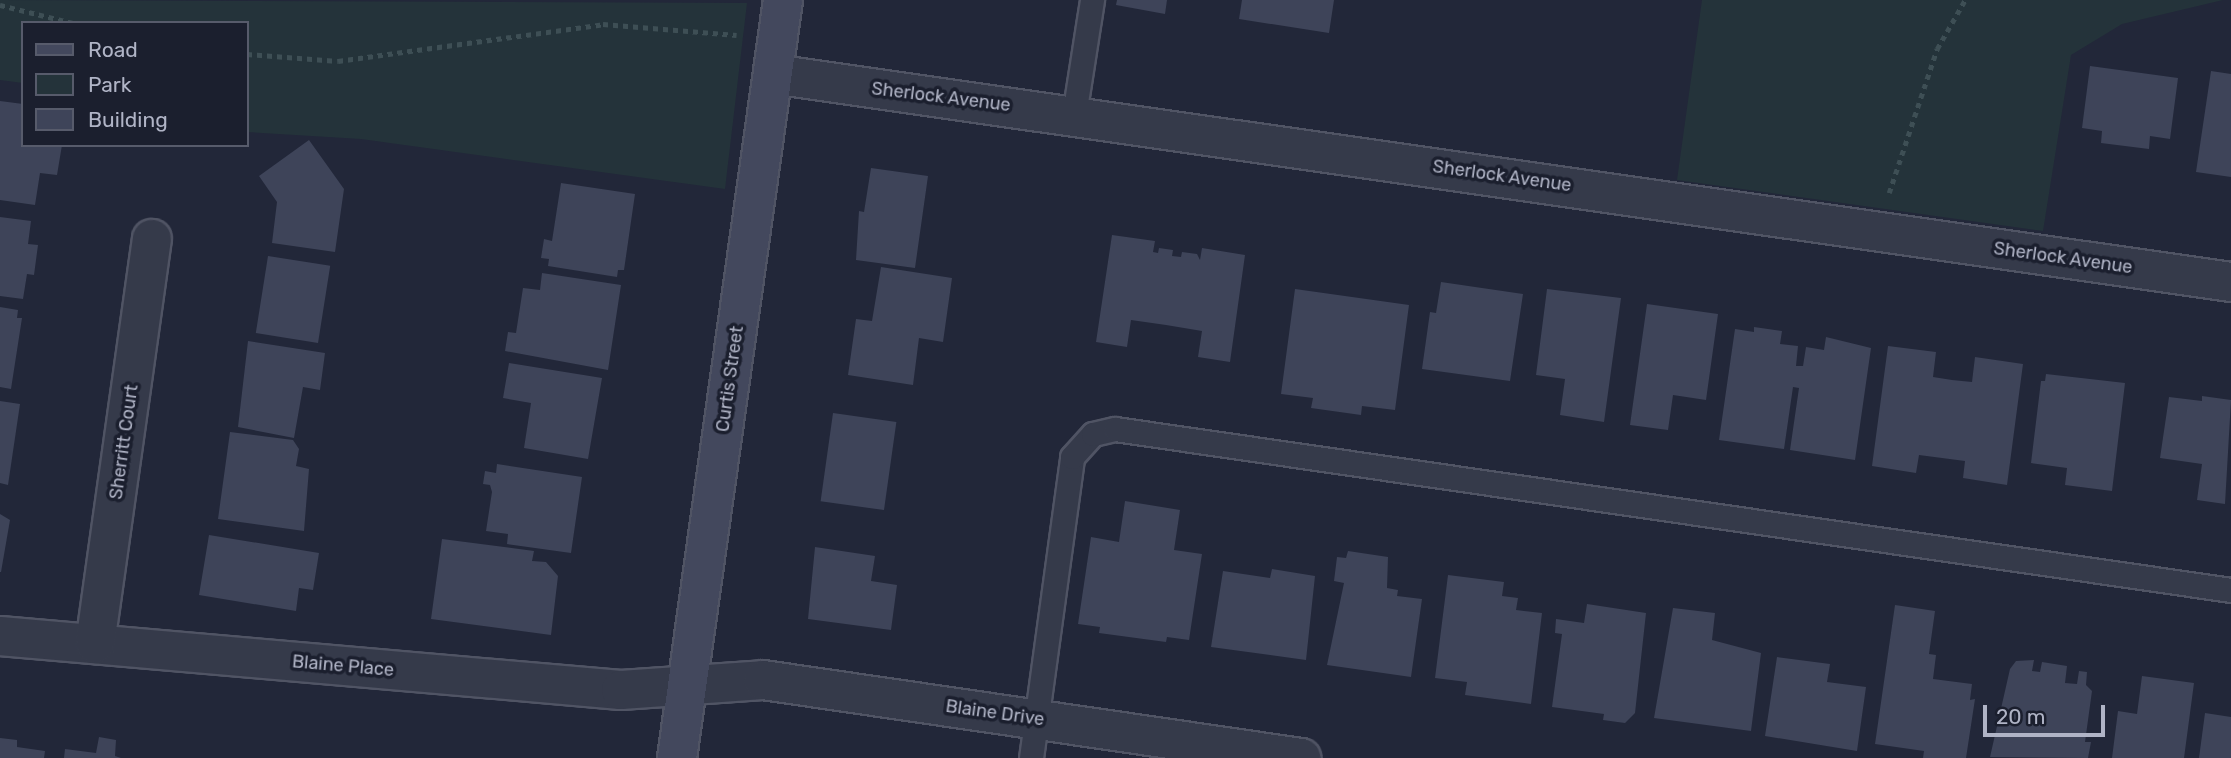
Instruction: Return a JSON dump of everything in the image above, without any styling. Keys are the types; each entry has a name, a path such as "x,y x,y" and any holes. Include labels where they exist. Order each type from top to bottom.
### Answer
{"street":[{"name":"Curtis Street","path":"677,758 783,0"},
{"name":"Sherlock Avenue","path":"773,74 1074,114 2231,282"},
{"name":"Sherritt Court","path":"95,644 152,239"},
{"name":"Blaine Place","path":"0,636 621,690 687,685"},
{"name":"Blaine Drive","path":"687,685 764,680 1301,758"}],"lane":[{"path":"1074,114 1092,0"},
{"path":"1031,758 1072,457 1093,435 1115,429 2231,590"}],"path":[{"path":"1888,197 1937,49 1965,0"},
{"path":"0,5 65,21"},
{"path":"248,54 338,61 603,24 727,34"}],"green space":[{"path":"0,0 747,3 725,189 361,139 248,132 248,21 21,21 21,83 0,80"},
{"path":"1702,0 2223,0 2122,24 2071,55 2043,231 1677,180"}],"building":[{"path":"1117,0 1167,0 1165,14 1116,5"},
{"path":"1242,0 1334,0 1329,33 1239,19"},
{"path":"2090,66 2178,78 2170,139 2150,136 2149,149 2101,143 2102,131 2082,128"},
{"path":"2211,71 2231,74 2231,177 2196,172"},
{"path":"0,101 21,104 21,147 62,147 57,175 40,173 35,205 0,200"},
{"path":"309,140 344,189 335,252 272,243 277,202 259,176"},
{"path":"871,168 928,176 915,268 856,260 859,211 864,212"},
{"path":"561,183 635,194 624,270 618,270 617,277 548,266 549,259 541,258 544,239 552,241"},
{"path":"0,217 31,221 28,244 38,245 34,275 27,274 23,299 0,296"},
{"path":"1112,235 1155,241 1153,252 1158,253 1159,248 1173,250 1172,256 1181,257 1182,252 1197,254 1200,260 1202,248 1245,255 1230,362 1198,357 1202,331 1166,325 1131,320 1127,347 1096,342"},
{"path":"268,256 330,266 318,343 256,333"},
{"path":"881,267 952,278 943,342 919,338 913,385 848,375 856,319 872,321"},
{"path":"542,273 621,285 608,370 505,351 508,332 516,333 523,288 540,290"},
{"path":"1441,282 1523,294 1510,381 1422,369 1430,312 1436,313"},
{"path":"1295,289 1409,305 1395,410 1362,406 1361,415 1311,408 1313,398 1281,394"},
{"path":"1547,289 1621,298 1604,422 1560,415 1565,379 1536,375"},
{"path":"1647,304 1718,314 1706,400 1673,395 1668,430 1630,425"},
{"path":"0,307 18,310 17,318 22,318 11,389 0,387"},
{"path":"1754,327 1782,331 1780,344 1798,346 1796,366 1803,366 1806,347 1824,350 1826,337 1871,348 1855,460 1790,450 1799,388 1793,387 1784,449 1719,440 1735,329 1754,332"},
{"path":"248,341 325,353 320,390 303,387 294,438 238,427"},
{"path":"1888,346 1936,352 1933,377 1952,380 1972,382 1975,357 2023,364 2007,485 1963,478 1965,461 1919,455 1916,473 1872,466"},
{"path":"509,363 602,378 588,459 524,448 531,403 503,398"},
{"path":"2046,374 2125,383 2112,491 2065,485 2067,468 2031,463 2041,381 2045,381"},
{"path":"2202,396 2231,400 2225,504 2197,500 2202,464 2160,458 2169,397 2202,401"},
{"path":"0,401 20,404 8,485 0,483"},
{"path":"833,413 896,422 884,510 821,501"},
{"path":"230,432 293,440 299,449 296,466 309,469 304,531 218,519"},
{"path":"497,464 582,477 571,553 507,544 508,534 486,531 492,492 490,485 483,484 485,471 496,473"},
{"path":"1125,501 1180,510 1174,550 1202,554 1189,640 1167,637 1166,642 1099,633 1100,627 1078,624 1091,537 1119,542"},
{"path":"0,514 10,520 1,572 0,572"},
{"path":"209,535 319,553 313,590 299,588 296,611 199,595"},
{"path":"442,539 534,551 532,561 546,562 558,576 551,635 431,619"},
{"path":"815,547 875,556 871,581 897,585 891,630 808,619"},
{"path":"1348,551 1388,557 1387,588 1398,590 1397,596 1422,599 1411,677 1327,665 1344,583 1334,581 1337,557 1346,558"},
{"path":"1272,569 1315,576 1306,660 1211,647 1223,571 1270,578"},
{"path":"1448,575 1504,582 1502,596 1518,598 1516,610 1542,613 1531,704 1465,695 1467,682 1435,678"},
{"path":"1587,604 1646,613 1635,713 1625,723 1603,720 1604,714 1552,707 1562,634 1555,633 1556,619 1584,623"},
{"path":"1895,605 1935,611 1929,654 1936,655 1933,679 1972,684 1970,700 1975,699 1966,758 1923,758 1924,751 1875,744"},
{"path":"1673,608 1715,613 1712,640 1761,653 1751,731 1654,718"},
{"path":"1777,657 1830,664 1827,682 1866,687 1857,751 1765,736"},
{"path":"2034,660 2032,671 2040,672 2042,662 2067,666 2065,683 2077,684 2079,671 2087,672 2086,685 2092,691 2085,742 2091,742 2088,758 1990,757 2010,669 2016,661"},
{"path":"2142,676 2194,683 2184,758 2112,758 2118,711 2137,714"},
{"path":"2205,713 2231,717 2231,758 2199,758"},
{"path":"99,737 116,740 115,756 121,758 64,758 65,749 96,753"},
{"path":"0,738 17,740 17,747 45,751 44,758 0,758"}]}
